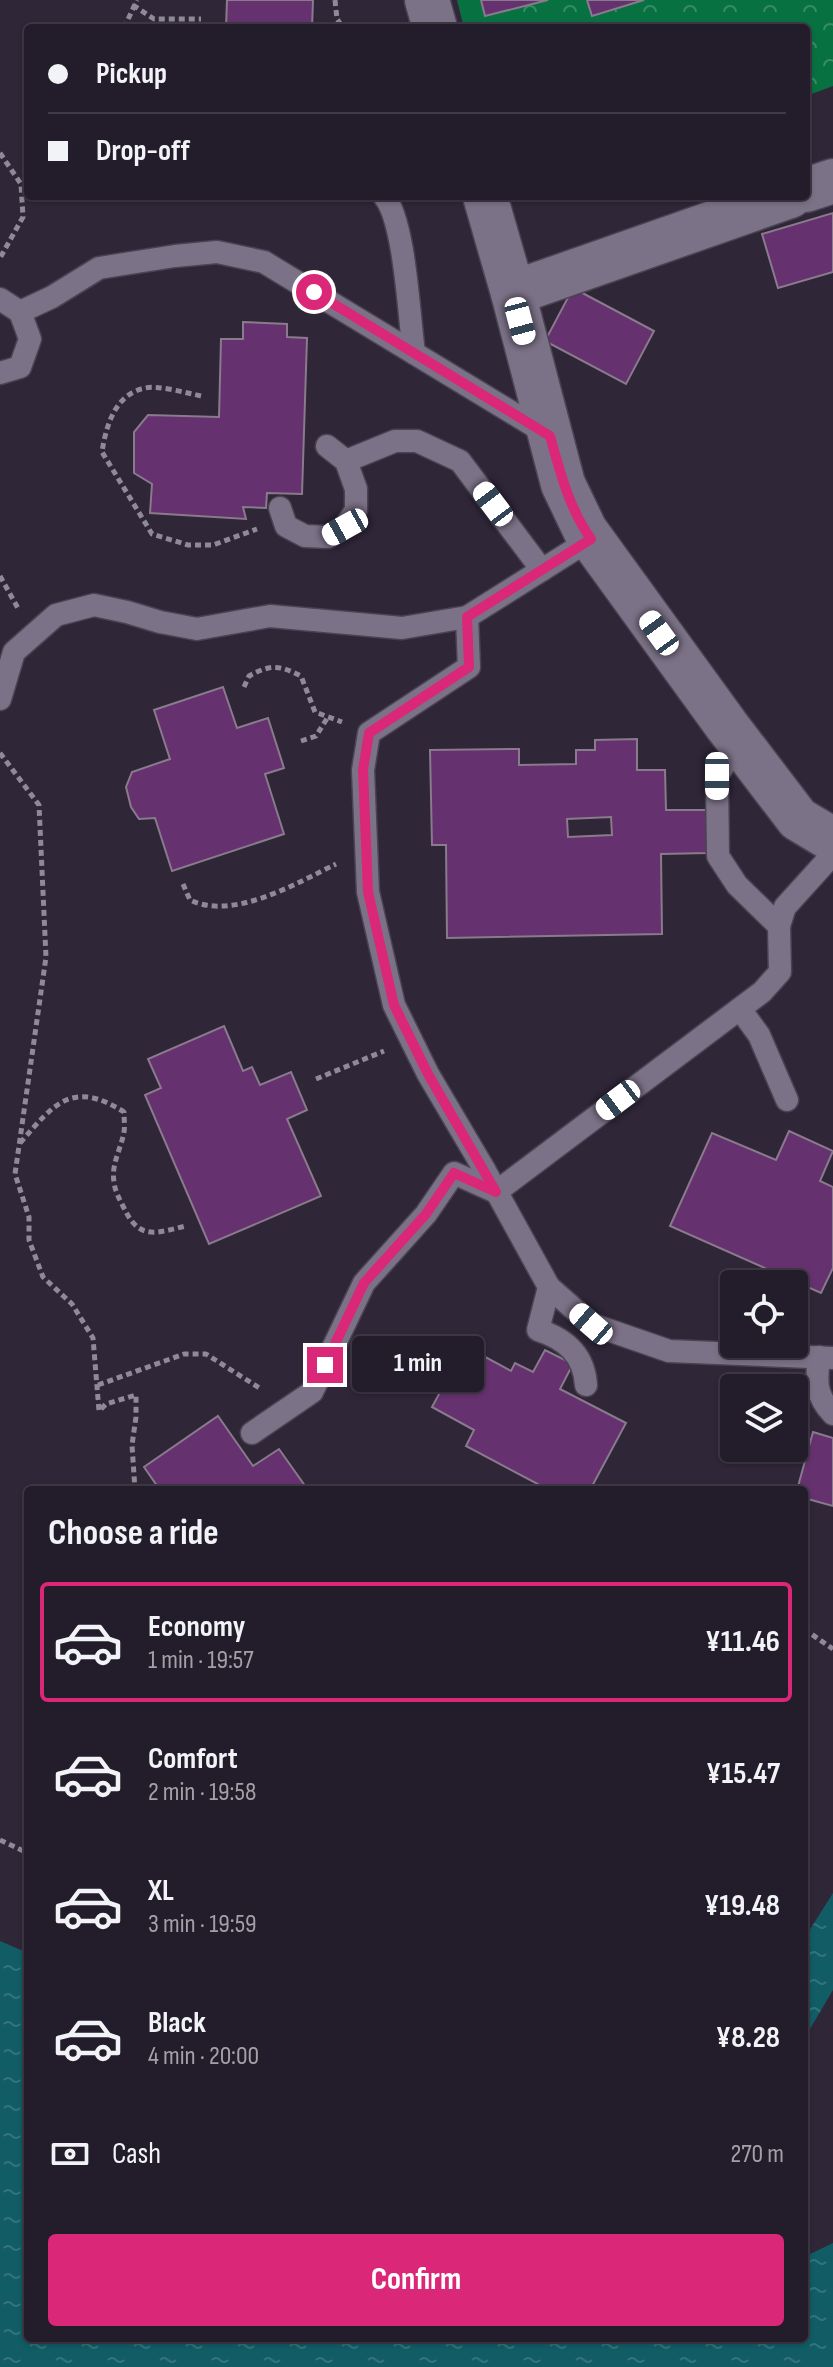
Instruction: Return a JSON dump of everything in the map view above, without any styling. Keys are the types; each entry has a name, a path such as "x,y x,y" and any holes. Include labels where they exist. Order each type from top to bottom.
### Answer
{"street":[{"path":"427,0 434,24"},
{"path":"810,189 833,181"},
{"path":"486,200 563,484 585,530 798,819 833,840"},
{"path":"513,293 779,200"}],"lane":[{"path":"387,200 399,234 414,353"},
{"path":"20,312 52,297 99,268 217,252 264,262 550,436"},
{"path":"0,299 20,312 30,339 20,367 0,373"},
{"path":"346,461 395,441 417,441 460,461 542,570"},
{"path":"283,514 286,526 305,536 328,537 345,527 356,510 356,489 346,461 327,446"},
{"path":"0,699 14,652 56,615 94,605 197,629 270,616 402,628 467,617 591,539"},
{"path":"467,617 469,667 369,733 363,770 368,892 394,1005 428,1074 549,1287 591,1324 669,1351 826,1358 817,1378 820,1401 833,1414"},
{"path":"739,742 717,776 718,856 737,885 779,926"},
{"path":"496,1192 762,992 780,972 779,926 785,907 833,854"},
{"path":"740,1009 759,1035 787,1100"},
{"path":"252,1433 312,1392 364,1283 426,1214 454,1173 496,1192"},
{"path":"549,1287 538,1330 552,1335 576,1354 585,1368 586,1385"}],"path":[{"path":"335,0 340,24"},
{"path":"126,24 135,3 154,19 201,19"},
{"path":"0,153 21,184 23,217 0,258"},
{"path":"201,396 147,387 127,395 107,424 102,452 152,534 188,545 213,545 283,514"},
{"path":"244,687 249,676 264,667 283,667 301,676 315,712 369,733"},
{"path":"301,741 316,736 328,717"},
{"path":"0,753 39,805 46,957 15,1174 29,1217 29,1240 43,1277 72,1304 93,1338 99,1411 106,1404 136,1395 132,1445 135,1486"},
{"path":"183,884 190,900 200,905 236,905 296,884 366,849"},
{"path":"316,1079 411,1040"},
{"path":"19,1144 51,1107 75,1097 104,1100 124,1112 124,1132 114,1164 114,1181 118,1197 130,1219 136,1228 152,1233 186,1226"},
{"path":"98,1385 184,1354 206,1354 289,1407"},
{"path":"808,1632 833,1649"},
{"path":"0,1840 24,1851"}],"green space":[{"path":"457,0 833,0 833,86 810,95 810,24 463,24"}],"water":[{"path":"833,1893 833,1990 808,2032 808,1933"},
{"path":"0,1941 24,1951 24,2342 808,2342 808,2255 833,2243 833,2367 0,2367"}],"building":[{"path":"227,0 313,0 312,24 226,24"},
{"path":"481,0 548,0 485,16"},
{"path":"587,0 644,0 592,16"},
{"path":"833,213 833,272 778,288 762,234"},
{"path":"573,288 654,331 626,384 545,341"},
{"path":"243,322 287,324 287,337 307,338 302,494 267,493 266,508 243,507 246,519 150,513 152,484 134,473 134,432 148,415 219,417 221,339 243,339"},
{"path":"223,687 237,728 268,718 284,768 265,774 284,834 172,871 155,818 139,819 131,807 126,787 132,772 170,759 154,710"},
{"path":"637,739 637,770 665,770 666,810 707,810 708,853 661,854 662,934 447,938 446,845 432,845 430,750 519,749 519,765 576,764 576,750 595,750 595,740","holes":["611,817 612,835 568,837 567,819"]},
{"path":"224,1026 243,1071 252,1067 260,1085 291,1072 307,1110 287,1119 321,1196 209,1244 145,1095 161,1088 148,1059"},
{"path":"789,1131 833,1151 820,1181 833,1187 833,1268 821,1293 808,1287 808,1270 769,1270 670,1226 712,1133 776,1160"},
{"path":"465,1346 511,1371 515,1363 533,1372 545,1350 573,1364 560,1389 626,1423 592,1486 541,1486 466,1446 474,1430 432,1407"},
{"path":"218,1416 253,1466 279,1449 305,1486 157,1486 144,1467"},
{"path":"813,1432 833,1438 833,1506 808,1499 808,1486 798,1486 805,1462 808,1462"}],"route":[{"path":"314,292 550,436 563,484 591,539 467,617 469,667 369,733 363,770 368,892 394,1005 428,1074 496,1192 454,1173 426,1214 364,1283 325,1365"}]}
